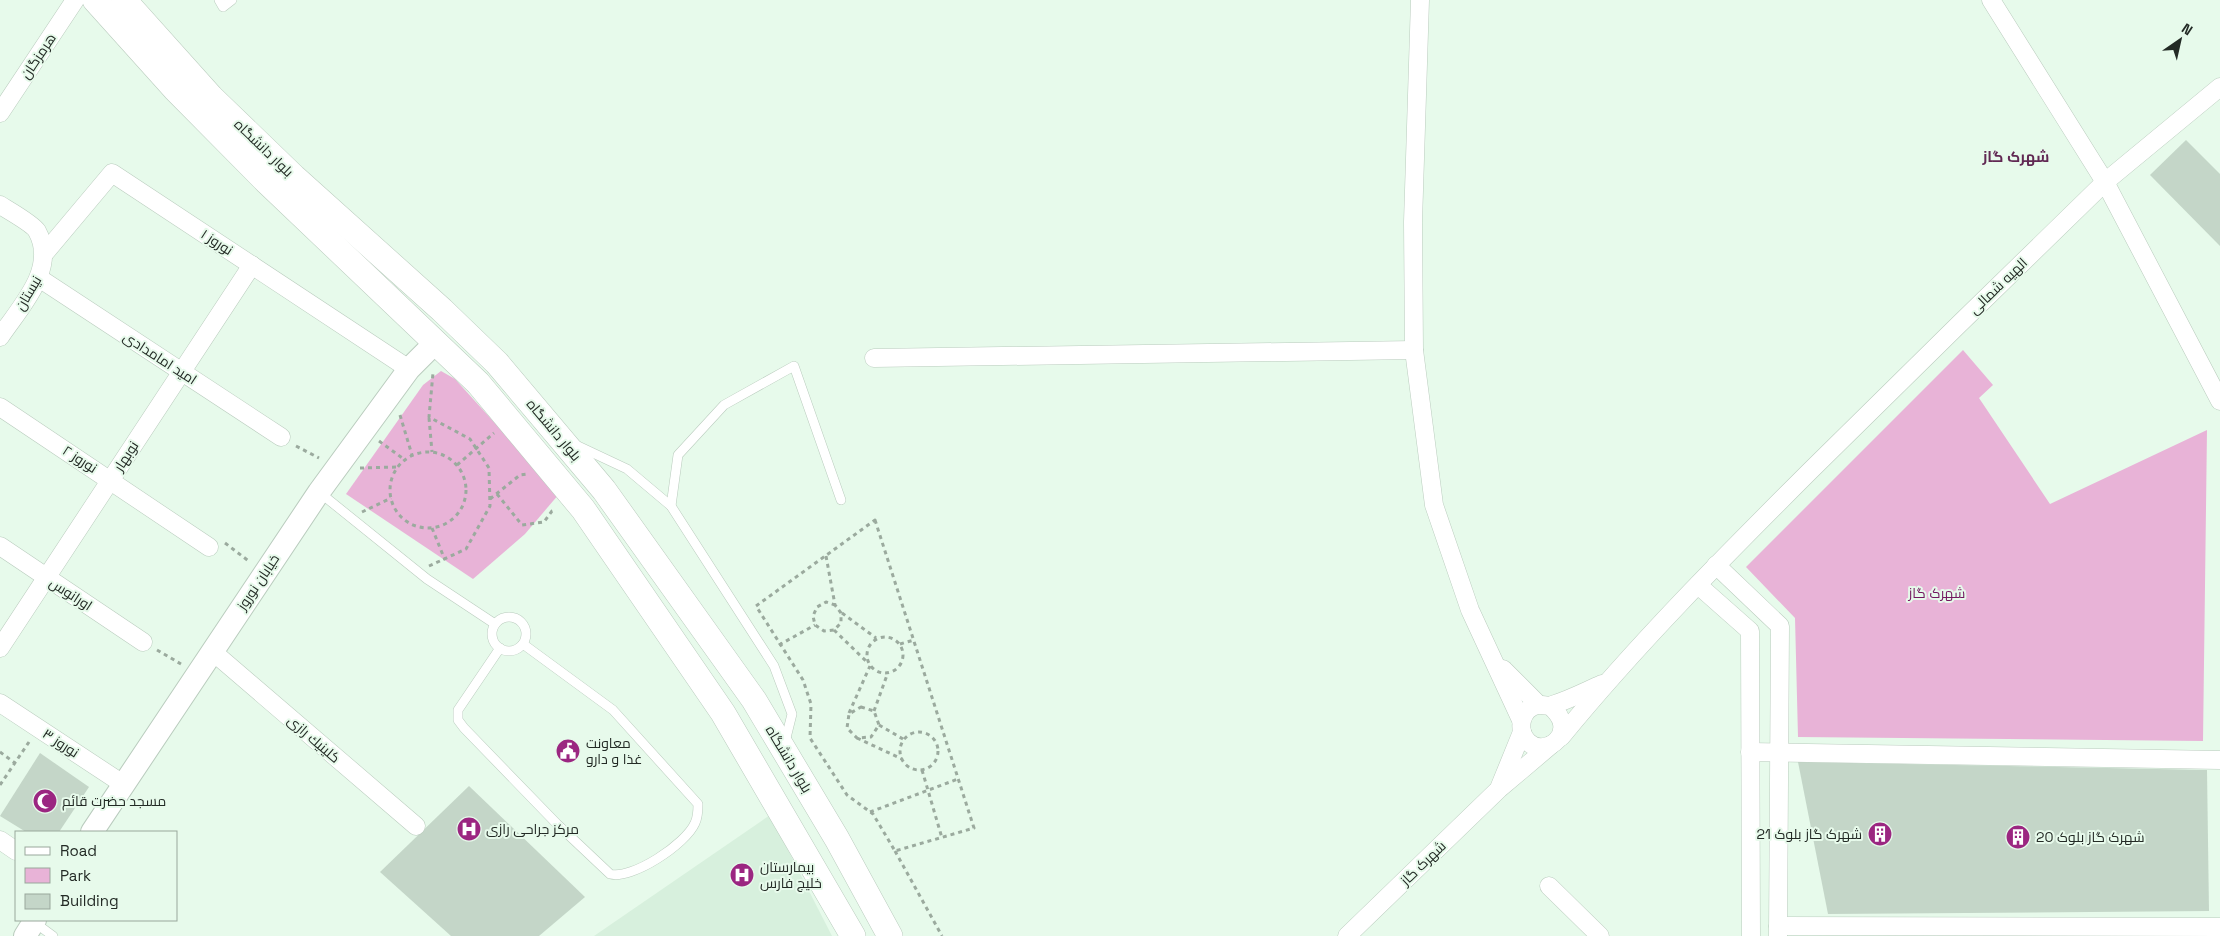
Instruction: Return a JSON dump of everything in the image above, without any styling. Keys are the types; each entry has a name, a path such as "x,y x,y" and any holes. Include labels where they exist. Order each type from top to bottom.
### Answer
{"main road":[{"name":"بلوار دانشگاه","path":"96,0 174,89 254,169 478,383 578,503 723,713 854,936"},
{"name":"بلوار دانشگاه","path":"124,0 239,124 294,177 442,310 497,363 604,490 754,700 837,839 890,936"}],"street":[{"name":"هرمزگان","path":"0,113 75,0"},
{"path":"1420,0 1413,222 1414,350 1434,505 1470,610 1495,662 1528,742 1540,747 1556,741 1563,725 1560,714 1544,705 1495,662"},
{"path":"1991,0 2105,182 2220,401"},
{"name":"الهیه شمالی","path":"1605,683 1716,565 1947,335 2105,182 2220,87"},
{"name":"نوروز ۱","path":"44,254 112,173 409,368"},
{"name":"نیستان","path":"0,204 37,230 44,254 39,278 0,337"},
{"name":"نوبهار","path":"0,648 252,265"},
{"name":"امید امامدادی","path":"39,278 281,437"},
{"name":"خیابان نوروز","path":"93,831 264,573 363,429 409,368 436,342"},
{"path":"874,358 1414,350"},
{"name":"نوروز ۲","path":"0,406 209,547"},
{"name":"اورانوس","path":"0,546 143,642"},
{"path":"1716,565 1780,626 1778,931 2220,927"},
{"path":"1698,585 1750,631 1751,936"},
{"name":"كلينيك رازی","path":"212,651 416,826"},
{"path":"1499,789 1527,710 1605,683"},
{"name":"شهرک گاز","path":"1347,936 1499,789 1556,741 1605,683"},
{"name":"نوروز ۳","path":"0,703 123,784"},
{"path":"1750,752 2220,760"},
{"path":"0,840 15,850"},
{"path":"1548,886 1600,936"}],"lane":[{"path":"219,0 223,7 232,0"},
{"path":"671,506 678,455 724,405 794,366 841,500"},
{"path":"560,438 627,469 671,506 774,666 792,714 783,750"},
{"path":"319,492 417,571 495,624"},
{"path":"500,618 518,619 525,627 526,639 523,644 514,650 500,648 492,638 492,632 500,618"},
{"path":"500,648 458,710 458,720 464,728 557,824 610,874 616,876 631,872 670,850 684,839 695,823 698,804 613,710 523,644"},
{"path":"31,926 53,936"}],"path":[{"path":"432,452 428,417 436,342"},
{"path":"393,390 412,455"},
{"path":"417,571 446,560 466,549 490,506 489,468 470,439 428,417"},
{"path":"457,466 509,421"},
{"path":"363,429 405,460"},
{"path":"432,452 446,456 457,466 465,480 466,496 460,512 448,523 432,528 418,527 406,521 396,511 390,498 390,482 397,468 412,455 432,452"},
{"path":"490,500 520,475 550,470"},
{"path":"497,494 522,525 544,522 552,511 578,503"},
{"path":"350,517 390,498"},
{"path":"895,851 974,828 875,520 756,606 803,680 811,704 810,738 848,795 870,812 895,851 942,936"},
{"path":"432,528 446,560"},
{"path":"209,547 220,540 264,573"},
{"path":"826,556 836,605 841,613 876,638 889,637 900,644 904,656 899,668 887,674 875,672 834,630"},
{"path":"836,605 826,602 817,606 813,616 816,625 824,631 834,630 841,622 841,613"},
{"path":"766,653 816,625"},
{"path":"866,661 867,648 876,638"},
{"path":"900,644 914,640"},
{"path":"143,642 197,674"},
{"path":"870,666 849,714 847,728 857,738 903,759"},
{"path":"887,674 874,711 878,725 903,739"},
{"path":"849,714 861,707 874,711"},
{"path":"857,738 871,736 878,725"},
{"path":"0,785 39,728"},
{"path":"916,731 931,735 938,748 935,762 922,770 907,766 900,753 903,739 916,731"},
{"path":"938,748 948,747"},
{"path":"0,752 15,763"},
{"path":"922,770 942,838"},
{"path":"870,812 927,789 958,779"}],"shaded area":[{"name":"بیمارستان خلیج فارس","path":"770,815 832,936 594,936"}],"green space":[{"name":"شهرک گاز","path":"1963,350 1993,385 1979,398 2050,504 2207,430 2203,741 1798,737 1795,618 1746,567"},
{"path":"441,371 455,379 559,494 525,534 473,579 346,494 423,385"}],"building":[{"path":"2186,140 2220,174 2220,246 2150,175"},
{"name":"مسجد حضرت قائم","path":"40,753 89,787 60,831 24,831 0,816"},
{"path":"1798,762 2207,770 2209,911 1828,914"},
{"name":"مرکز جراحی رازی","path":"469,786 585,897 539,936 451,936 380,872"}],"place":[{"name":"معاونت غذا و دارو","path":"568,751"},
{"name":"مسجد حضرت قائم","path":"45,801"},
{"name":"مرکز جراحی رازی","path":"469,829"},
{"name":"شهرک گاز بلوک 21","path":"1880,834"},
{"name":"شهرک گاز بلوک 20","path":"2018,837"},
{"name":"بیمارستان خلیج فارس","path":"742,875"}],"district":[{"name":"شهرک گاز","path":"2016,157"}]}
